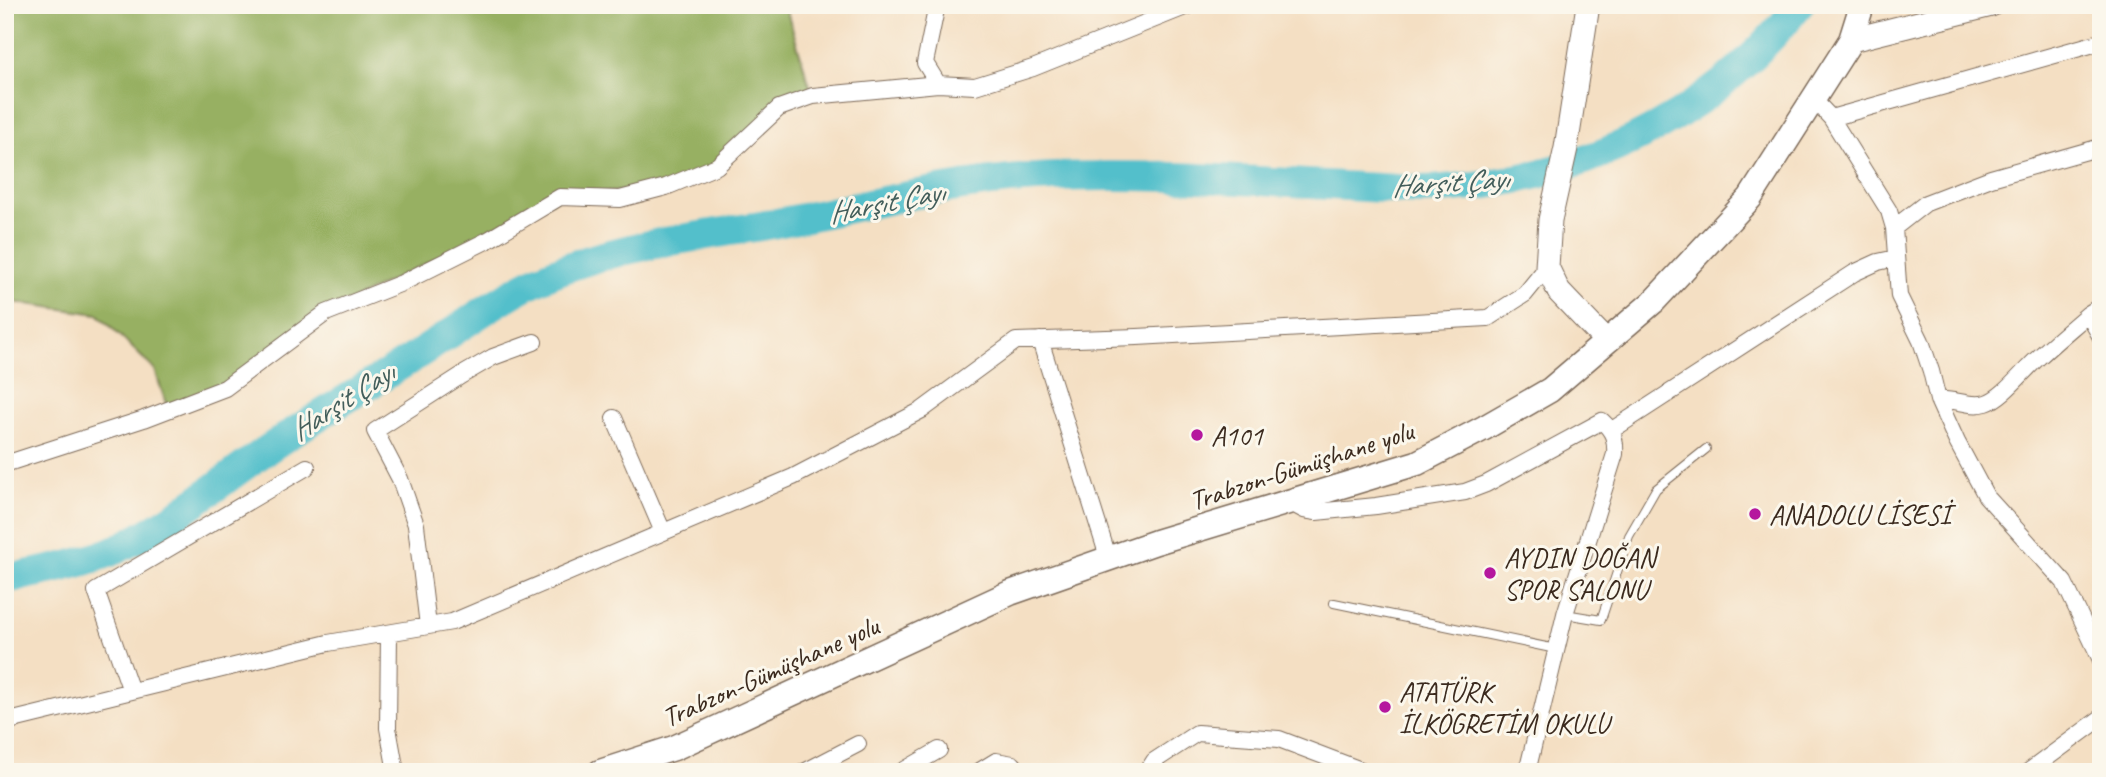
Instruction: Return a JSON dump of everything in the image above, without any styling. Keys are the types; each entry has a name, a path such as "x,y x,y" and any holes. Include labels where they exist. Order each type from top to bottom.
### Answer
{"main road":[{"name":"Trabzon-Gümüşhane yolu","path":"600,772 674,748 1010,593 1156,542 1417,463 1550,390 1653,302 1751,198 1851,40 1862,5"}],"street":[{"path":"937,5 925,63 938,84"},
{"path":"5,464 144,419 225,388 326,313 402,283 463,253 559,197 620,200 666,187 717,166 779,108 813,96 938,84 975,86 1033,68 1190,5"},
{"path":"1588,5 1566,148 1549,220 1547,267 1559,292 1606,341"},
{"path":"1851,40 1991,5"},
{"path":"1831,118 2101,42"},
{"path":"1813,99 1831,118 1884,201 1894,228 1899,296 1921,341 1938,400 1957,442 1986,496 2064,582 2101,660"},
{"path":"1894,228 1926,203 1992,178 2100,146"},
{"path":"1612,430 1854,273 1878,262 1896,258"},
{"path":"5,722 328,643 452,622 793,477 922,410 1016,341 1488,318 1525,294 1547,267"},
{"path":"1938,400 1947,399 1971,405 1994,400 2041,354 2094,310 2101,337"},
{"path":"1040,340 1109,560"},
{"path":"428,626 416,525 400,479 375,431 483,363 534,342"},
{"path":"614,418 663,532"},
{"path":"1287,501 1304,510 1316,512 1465,492 1486,484 1602,421 1612,430 1615,454 1565,614 1527,772"},
{"path":"131,691 96,591 307,467"},
{"path":"389,633 388,728 397,772"},
{"path":"2028,772 2101,718"},
{"path":"1147,772 1154,761 1197,733 1279,738 1366,772"},
{"path":"804,772 858,744"},
{"path":"901,772 939,750"},
{"path":"978,772 996,761 1013,764 1019,772"}],"lane":[{"path":"1565,614 1601,620 1629,536 1656,489 1706,449"},
{"path":"1334,603 1556,649"}],"green space":[{"path":"5,5 785,5 813,96 779,108 717,166 666,187 559,197 326,313 225,388 168,410 155,370 98,314 5,301"}],"waterway":[{"name":"Harşit Çayı","path":"5,579 83,562 129,543 168,520 302,426 505,298 531,283 587,261 676,240 934,191 1002,181 1133,176 1423,190 1532,176 1583,160 1632,140 1679,114 1722,83 1762,47 1799,5"}],"place":[{"name":"A101","path":"1197,435"},
{"name":"ANADOLU LİSESİ","path":"1755,514"},
{"name":"AYDIN DOĞAN SPOR SALONU","path":"1490,573"},
{"name":"ATATÜRK İLKÖGRETİM OKULU","path":"1385,707"}]}
